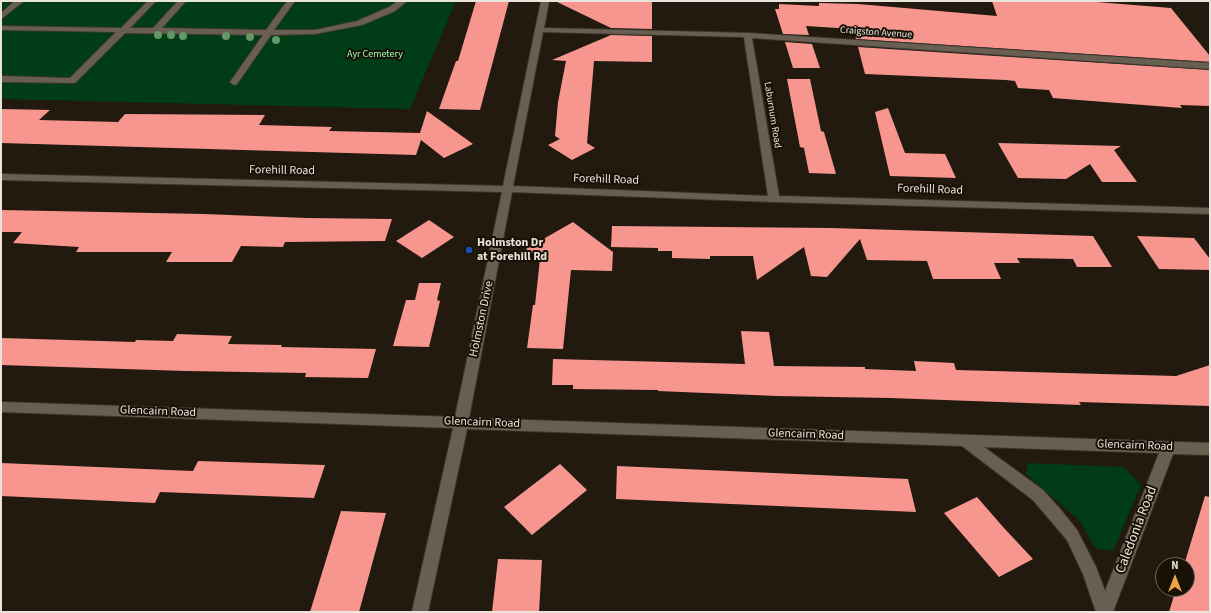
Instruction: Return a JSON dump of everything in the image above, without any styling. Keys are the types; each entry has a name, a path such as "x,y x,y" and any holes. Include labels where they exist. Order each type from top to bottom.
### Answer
{"street":[{"path":"1,17 20,1"},
{"path":"1,79 72,81 152,1"},
{"path":"155,31 182,1"},
{"path":"234,82 291,1"},
{"path":"1,28 269,33 315,32 359,23 392,9 403,1"},
{"name":"Holmston Drive","path":"420,612 461,423 545,1"},
{"name":"Craigston Avenue","path":"540,30 748,36 1210,66"},
{"name":"Laburnum Road","path":"748,36 774,199"},
{"name":"Forehill Road","path":"1,177 508,189 774,199 1210,211"},
{"name":"Glencairn Road","path":"1,407 1210,449"},
{"name":"Caledonia Road","path":"964,440 1038,495 1072,535 1090,572 1105,612"},
{"name":"Caledonia Road","path":"1105,612 1168,448"}],"green space":[{"name":"Ayr Cemetery","path":"1,1 456,1 410,109 1,99"},
{"path":"1028,463 1124,467 1141,485 1113,551 1095,548 1080,521 1026,474"}],"building":[{"path":"476,1 509,1 480,110 439,109 456,61 458,61"},
{"path":"555,1 652,1 652,29 611,28"},
{"path":"992,1 1084,1 1171,8 1210,56 1210,62 856,39 854,29 806,26 809,35 783,34 775,9 779,9 779,4 819,6 819,3 858,4 997,16"},
{"path":"611,35 652,36 652,62 594,61 587,143 595,148 572,160 548,145 560,139 555,136 558,102 566,61 552,60"},
{"path":"785,42 812,44 820,68 793,68"},
{"path":"858,47 1210,70 1210,106 1180,105 1182,108 1053,98 1049,90 1018,88 1015,81 1006,80 865,74"},
{"path":"787,79 810,79 821,131 824,132 836,174 809,173 804,148 800,147"},
{"path":"888,108 905,153 945,154 956,178 890,176 875,112"},
{"path":"1,109 50,110 39,120 118,122 125,114 265,115 259,125 332,127 329,131 420,133 427,111 473,144 444,158 421,140 416,155 1,143"},
{"path":"998,143 1121,146 1114,150 1137,182 1102,182 1090,164 1066,179 1018,178"},
{"path":"1,210 392,219 385,241 285,242 283,247 241,246 232,262 166,262 172,252 76,252 79,247 13,243 22,232 1,232"},
{"path":"429,220 454,237 422,258 396,241"},
{"path":"573,222 613,252 612,271 571,270 563,349 527,348 533,305 535,305 540,259 526,249"},
{"path":"612,226 831,228 1093,236 1112,267 1077,267 1073,259 1017,258 1020,263 994,263 1001,279 933,279 927,261 867,260 860,239 827,277 811,276 804,247 757,280 753,256 710,256 710,259 672,258 672,251 658,251 658,248 611,247"},
{"path":"1137,236 1194,238 1210,259 1210,270 1159,269"},
{"path":"419,283 441,283 437,300 440,301 429,347 393,346 406,300 415,300"},
{"path":"741,331 769,332 774,366 865,367 865,369 916,371 914,361 954,363 956,370 1176,376 1210,365 1210,406 1079,402 1081,405 890,398 777,396 658,390 573,389 573,385 552,385 553,359 745,364"},
{"path":"177,334 232,336 228,344 282,345 281,347 376,349 368,378 305,377 306,373 1,365 1,338 135,342 136,340 173,341"},
{"path":"198,461 325,465 314,498 160,492 155,503 1,496 1,463 193,471"},
{"path":"560,464 587,490 532,535 504,507"},
{"path":"617,466 908,479 916,512 616,499"},
{"path":"1205,496 1210,497 1210,612 1169,612 1174,597 1195,597 1195,557 1186,557"},
{"path":"977,497 1033,559 999,577 944,513"},
{"path":"341,511 386,513 359,612 310,612"},
{"path":"498,559 542,560 539,612 492,612"}],"place":[{"name":"Holmston Dr at Forehill Rd","path":"469,250"}]}
